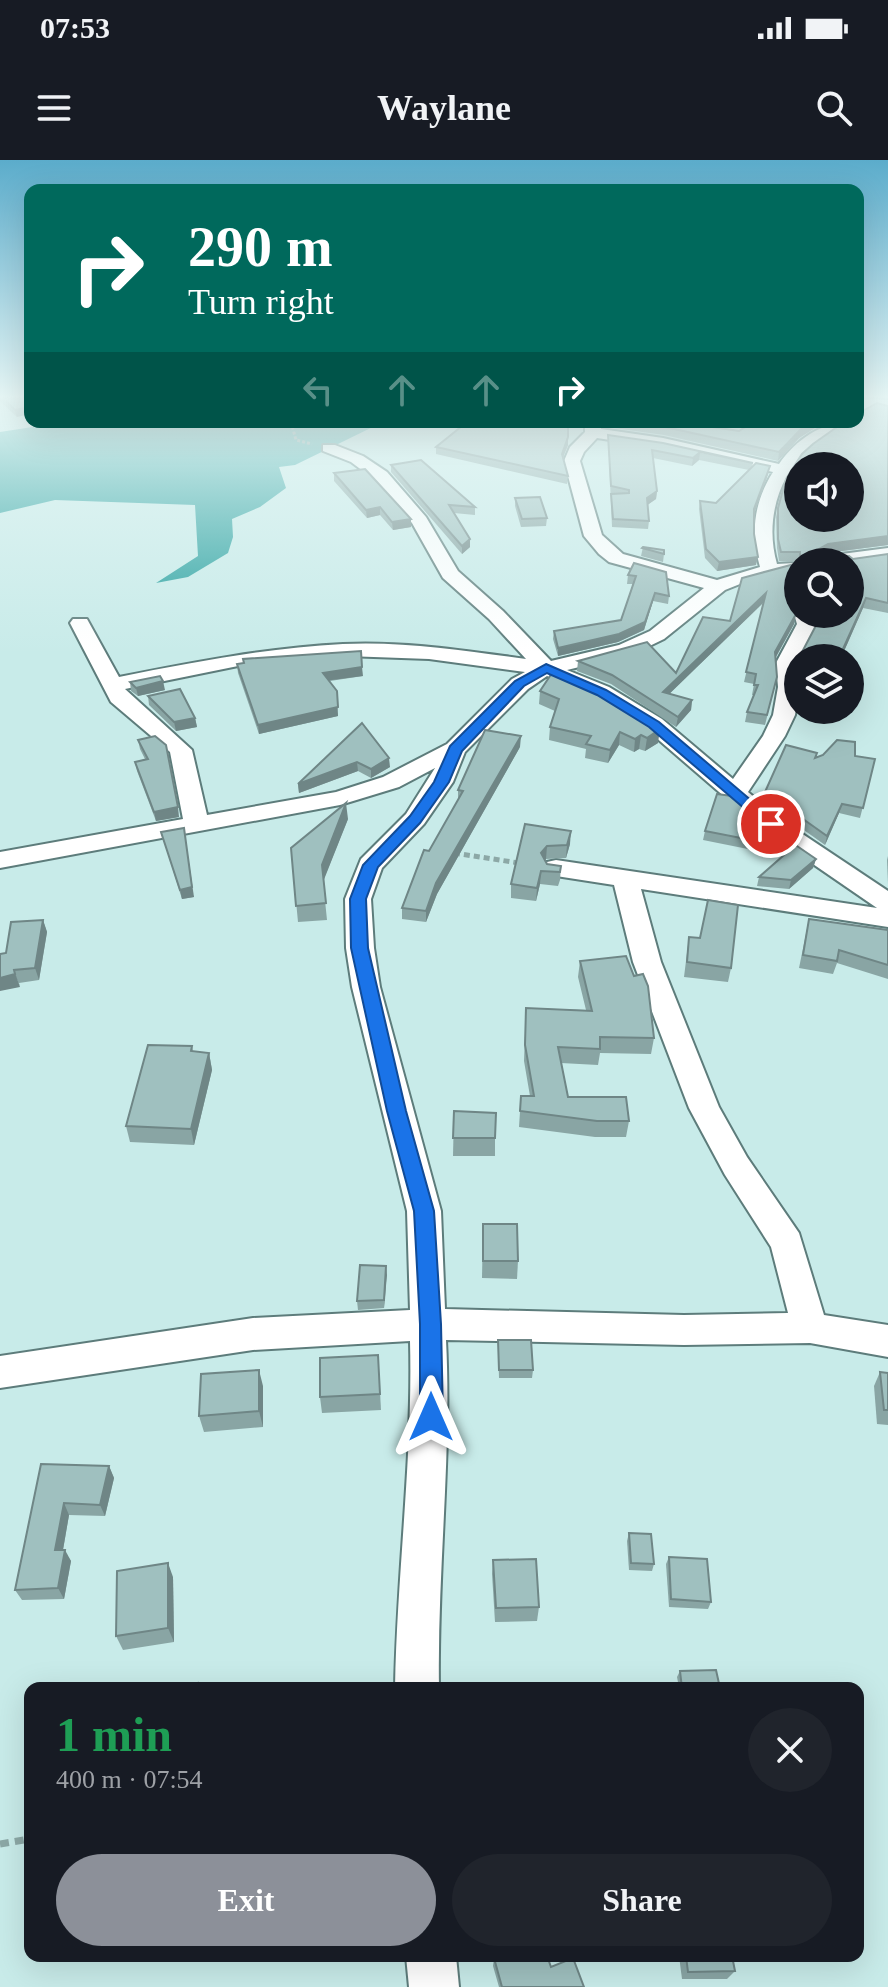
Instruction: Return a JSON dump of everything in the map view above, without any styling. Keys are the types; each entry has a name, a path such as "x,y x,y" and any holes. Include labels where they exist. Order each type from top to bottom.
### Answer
{"street":[{"path":"387,483 420,521 450,574 505,623 546,668"},
{"path":"578,483 593,536 616,558 718,586"},
{"path":"776,483 766,499 762,549 784,568"},
{"path":"864,557 888,554"},
{"path":"0,860 340,798 391,782 455,749 520,684 546,668 626,650 647,640 718,586 784,572"},
{"path":"80,623 119,697 181,750 196,823"},
{"path":"734,795 774,736 784,715 789,687 786,663 805,628"},
{"path":"112,685 243,659 346,650 429,653 546,668 601,692 654,724 771,824 888,903"},
{"path":"417,1682 417,1629 431,1417 431,1324 424,1211 396,1111 360,948 358,899 370,865 395,841 441,782 455,749"},
{"path":"556,868 888,918"},
{"path":"626,880 647,962 704,1108 736,1166 787,1243 810,1328"},
{"path":"0,1372 253,1334 431,1324 684,1330 810,1328 888,1341"},
{"path":"432,1962 434,1987"}],"path":[{"path":"395,841 458,854 556,868"},
{"path":"0,1844 24,1840"}],"water":[{"path":"0,483 284,483 286,488 260,507 232,519 233,537 228,553 188,577 156,583 198,556 195,505 55,500 0,513"}],"building":[{"path":"343,483 378,483 411,519 392,522 380,507 366,510"},
{"path":"407,483 448,483 475,507 449,505 470,539 462,546"},
{"path":"611,483 656,483 657,491 647,498 649,521 613,519 611,494 629,493 629,490 611,486"},
{"path":"736,483 764,483 754,509 758,557 719,562 706,549 700,501 716,503"},
{"path":"864,483 888,483 888,536 828,544 821,548 784,548 784,552 781,552 778,508 784,486 784,532 864,532"},
{"path":"540,497 547,518 522,519 515,498"},
{"path":"642,548 664,550 664,554"},
{"path":"888,554 888,603 866,598 864,602 864,557"},
{"path":"634,563 666,572 669,596 655,593 645,622 619,634 558,648 554,631 621,620 636,576 628,575"},
{"path":"784,567 784,628 788,628 775,652 777,677 767,715 747,712 758,685 754,685 756,674 746,672 766,593 663,692 692,700 678,717 612,675 578,661 647,642 676,673 703,617 730,621 742,578"},
{"path":"815,628 852,628 845,644 806,644"},
{"path":"361,651 362,667 323,673 337,691 338,707 258,725 237,664 244,663 243,659"},
{"path":"558,671 593,686 660,729 647,738 641,735 635,739 620,732 610,750 586,744 591,736 550,727 559,699 540,691 550,676"},
{"path":"160,676 163,681 136,688 130,682"},
{"path":"180,689 195,718 174,722 148,696"},
{"path":"362,723 389,758 371,769 357,762 298,784"},
{"path":"485,730 521,736 436,883 426,911 402,908 424,850 429,851 463,791 458,790"},
{"path":"155,736 166,745 178,807 154,812 135,762 148,759 138,740"},
{"path":"837,740 855,742 855,756 875,759 863,808 842,804 827,836 765,792 786,745 817,753 815,758 823,755"},
{"path":"717,794 732,796 762,822 816,859 791,880 759,877 792,848 705,831"},
{"path":"346,803 322,865 326,903 296,906 291,848"},
{"path":"525,824 571,831 567,845 547,846 541,853 547,864 561,866 560,872 541,871 537,888 511,884"},
{"path":"184,828 192,887 180,890 161,832"},
{"path":"708,900 738,905 731,968 687,962 689,937 700,938"},
{"path":"809,919 888,930 888,965 839,950 837,961 803,955"},
{"path":"43,920 35,968 14,970 15,974 0,978 0,954 6,953 11,922"},
{"path":"626,956 634,976 643,974 648,986 654,1038 600,1037 600,1049 558,1047 568,1097 626,1097 629,1121 597,1121 520,1111 521,1096 534,1096 525,1045 526,1008 592,1011 580,961"},
{"path":"148,1045 192,1046 191,1051 209,1053 191,1129 126,1126"},
{"path":"454,1111 496,1113 495,1138 453,1138"},
{"path":"483,1224 517,1224 518,1261 483,1261"},
{"path":"360,1265 386,1266 384,1300 357,1301"},
{"path":"498,1340 531,1340 533,1370 499,1370"},
{"path":"378,1355 380,1394 320,1397 320,1358"},
{"path":"259,1370 259,1411 199,1416 201,1374"},
{"path":"880,1372 888,1373 888,1410 884,1410"},
{"path":"41,1464 109,1466 100,1505 64,1503 55,1550 65,1550 58,1588 15,1590"},
{"path":"629,1533 651,1534 654,1564 631,1563"},
{"path":"669,1557 707,1559 711,1602 671,1599"},
{"path":"536,1559 539,1607 496,1608 493,1560"},
{"path":"168,1563 168,1628 116,1636 117,1571"},
{"path":"716,1670 719,1682 681,1682 680,1671"},
{"path":"495,1962 549,1962 551,1967 575,1962 584,1987 502,1987"},
{"path":"687,1962 733,1962 735,1971 688,1972"}],"route":[{"path":"431,1417 431,1324 424,1211 396,1111 366,987 360,948 358,899 370,865 415,819 441,782 455,749 520,684 546,668 601,692 654,724 771,824"}]}
